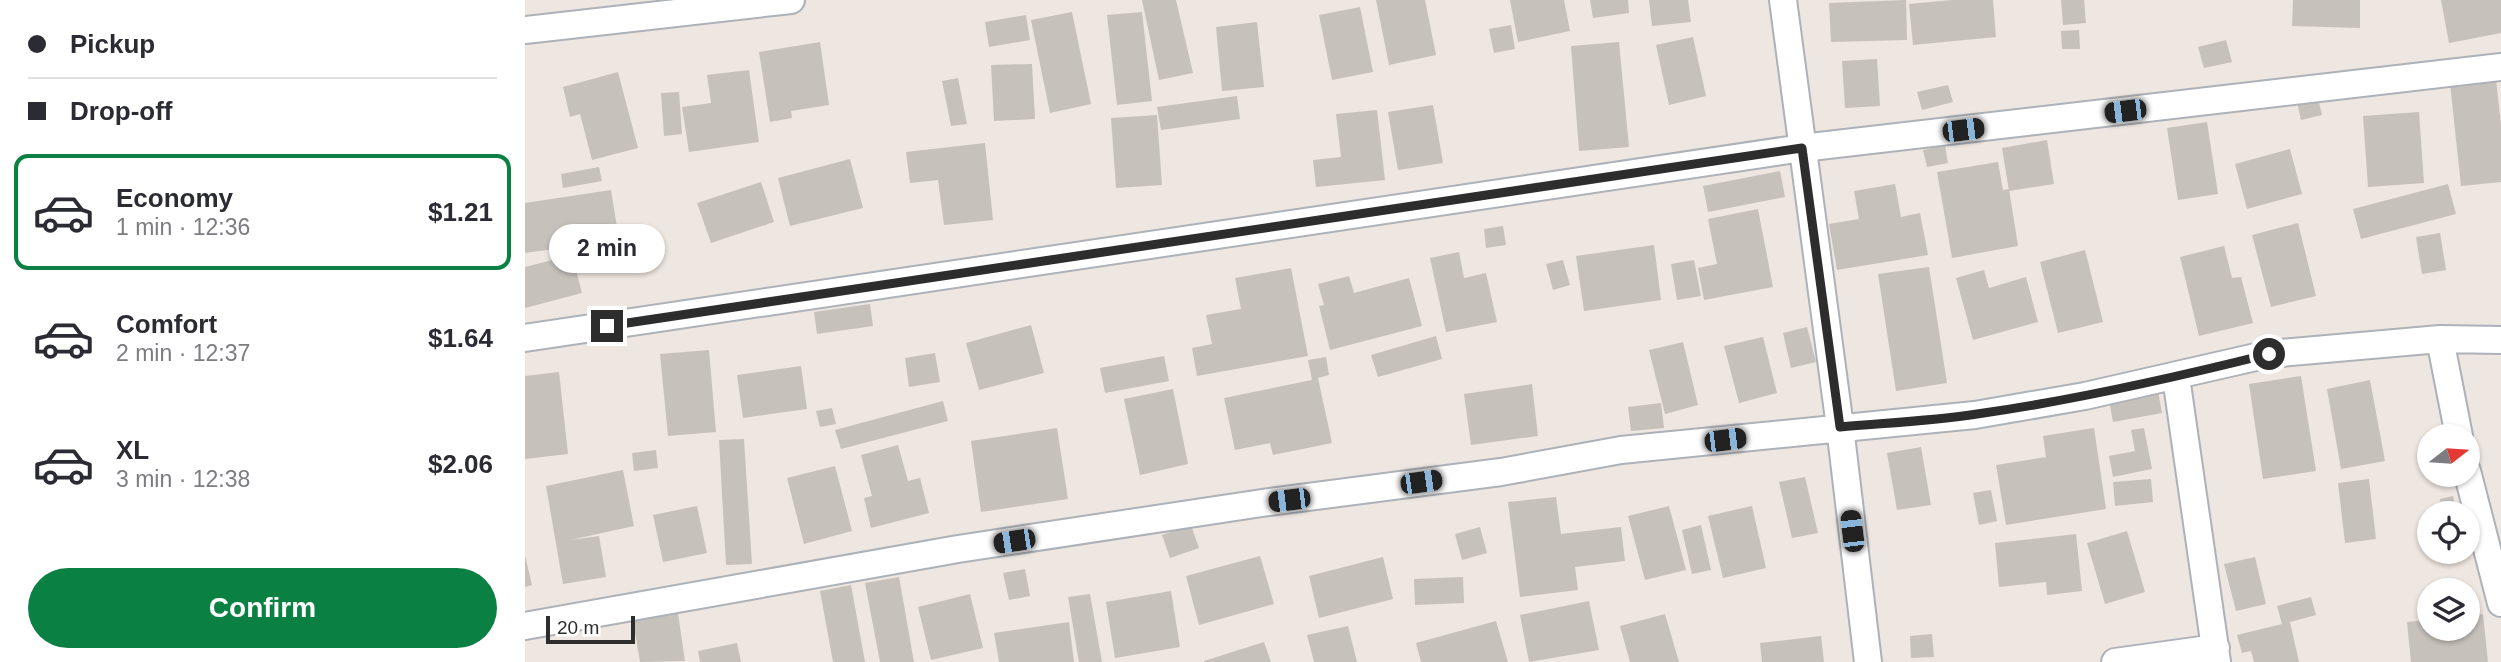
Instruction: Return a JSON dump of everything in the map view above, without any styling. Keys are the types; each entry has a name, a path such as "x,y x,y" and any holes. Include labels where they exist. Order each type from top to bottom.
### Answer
{"street":[{"path":"525,30 791,0"},
{"path":"1783,0 1840,427 1868,662"},
{"path":"525,338 1802,148 2501,67"},
{"path":"525,626 945,551 1501,472 1621,450 1975,415 2085,396 2269,354 2440,340 2501,340"},
{"path":"2440,340 2457,424"},
{"path":"2115,662 2217,655 2176,377"},
{"path":"2471,487 2501,603"}],"building":[{"path":"1142,0 1176,0 1193,73 1159,80"},
{"path":"1376,0 1425,0 1436,55 1389,65"},
{"path":"1510,0 1564,0 1570,31 1518,42"},
{"path":"1590,0 1628,0 1629,13 1593,18"},
{"path":"1649,0 1688,0 1691,22 1652,26"},
{"path":"1906,0 1907,40 1831,42 1829,3"},
{"path":"1993,0 1996,37 1913,45 1909,4"},
{"path":"2061,0 2084,0 2086,23 2063,25"},
{"path":"2293,0 2360,0 2360,28 2292,26"},
{"path":"2441,0 2501,0 2501,33 2449,43"},
{"path":"1360,7 1373,72 1332,80 1319,15"},
{"path":"1072,12 1091,104 1050,113 1031,20"},
{"path":"1142,12 1152,101 1117,105 1107,15"},
{"path":"1026,15 1030,40 989,47 985,22"},
{"path":"1257,22 1264,87 1222,91 1216,27"},
{"path":"1511,25 1515,49 1494,53 1489,29"},
{"path":"2079,30 2080,49 2062,49 2061,31"},
{"path":"1693,37 1706,96 1669,105 1656,45"},
{"path":"2226,40 2232,62 2204,68 2198,47"},
{"path":"820,42 829,105 791,111 792,118 770,122 759,52"},
{"path":"1619,42 1629,147 1579,151 1571,46"},
{"path":"1877,59 1880,106 1845,108 1842,61"},
{"path":"1032,64 1035,119 994,121 991,65"},
{"path":"749,70 759,142 689,152 682,107 711,103 707,75"},
{"path":"2495,70 2501,125 2501,182 2461,186 2449,74"},
{"path":"618,72 638,148 592,160 580,114 570,117 563,87"},
{"path":"958,78 967,124 951,126 942,81"},
{"path":"1948,85 1953,102 1922,110 1917,92"},
{"path":"2316,89 2322,115 2301,120 2295,93"},
{"path":"679,92 682,134 664,136 661,93"},
{"path":"1237,96 1240,119 1161,130 1157,107"},
{"path":"1433,105 1443,163 1398,170 1388,112"},
{"path":"1377,110 1385,180 1316,187 1313,160 1341,157 1336,114"},
{"path":"2419,112 2424,183 2368,187 2363,116"},
{"path":"1157,115 1162,185 1116,188 1111,118"},
{"path":"2207,122 2218,194 2178,200 2167,128"},
{"path":"2047,140 2054,184 2009,191 2002,148"},
{"path":"985,143 993,220 944,225 938,180 910,183 906,152"},
{"path":"1945,145 1948,163 1927,167 1923,150"},
{"path":"2290,149 2302,194 2247,209 2235,164"},
{"path":"850,159 863,208 790,226 778,178"},
{"path":"1998,162 2003,190 2009,189 2018,246 1952,258 1937,172"},
{"path":"599,167 602,181 563,188 561,174"},
{"path":"1780,171 1785,197 1708,212 1703,186"},
{"path":"761,182 774,222 711,243 697,203"},
{"path":"1895,184 1901,217 1920,213 1928,255 1837,270 1829,224 1859,219 1854,191"},
{"path":"2448,184 2456,214 2361,239 2353,209"},
{"path":"611,190 619,240 525,253 525,203"},
{"path":"1758,209 1773,287 1704,300 1698,268 1717,264 1708,219"},
{"path":"2298,223 2316,296 2271,307 2252,235"},
{"path":"1503,226 1506,245 1486,248 1484,229"},
{"path":"2440,233 2446,270 2422,274 2416,237"},
{"path":"1654,245 1661,300 1584,311 1576,256"},
{"path":"2224,246 2232,278 2241,277 2253,323 2199,336 2180,257"},
{"path":"2085,250 2103,322 2058,333 2040,262"},
{"path":"1459,252 1464,278 1486,273 1497,322 1446,332 1430,258"},
{"path":"572,255 582,293 525,308 525,267"},
{"path":"1563,260 1570,285 1553,290 1546,264"},
{"path":"1694,260 1701,296 1677,300 1671,264"},
{"path":"1929,267 1947,383 1896,391 1878,274"},
{"path":"1291,268 1308,356 1197,376 1192,348 1212,344 1206,315 1241,309 1235,278"},
{"path":"1984,270 1989,288 2026,277 2038,322 1973,340 1956,278"},
{"path":"1349,276 1354,293 1409,278 1422,326 1330,350 1319,306 1324,305 1318,284"},
{"path":"870,304 873,326 817,334 814,312"},
{"path":"1031,325 1044,373 979,390 966,343"},
{"path":"1807,327 1816,362 1791,368 1783,333"},
{"path":"1436,336 1442,359 1378,377 1371,355"},
{"path":"1763,337 1777,393 1739,403 1724,346"},
{"path":"1683,342 1698,405 1665,414 1649,350"},
{"path":"709,350 716,432 668,436 660,354"},
{"path":"935,353 940,382 909,387 905,358"},
{"path":"1164,356 1169,381 1105,393 1100,368"},
{"path":"1326,357 1329,375 1318,378 1332,443 1273,455 1270,443 1235,450 1224,398 1312,380 1308,360"},
{"path":"801,366 807,409 743,418 737,375"},
{"path":"559,372 568,454 525,459 525,376"},
{"path":"2301,376 2316,471 2263,479 2249,384"},
{"path":"2370,380 2385,461 2341,469 2327,389"},
{"path":"1532,384 1538,436 1471,445 1464,394"},
{"path":"1173,389 1188,464 1140,475 1124,399"},
{"path":"2158,391 2162,413 2113,422 2109,400"},
{"path":"943,401 948,421 841,449 835,430"},
{"path":"1661,403 1664,428 1631,431 1628,407"},
{"path":"832,408 836,424 820,427 816,411"},
{"path":"1057,428 1068,499 981,512 971,441"},
{"path":"2094,428 2106,509 2006,525 1996,465 2046,457 2043,436"},
{"path":"2144,428 2152,469 2113,477 2109,456 2135,451 2131,430"},
{"path":"744,439 752,564 726,565 719,440"},
{"path":"898,445 908,481 920,478 929,513 871,528 864,498 872,496 861,455"},
{"path":"1921,447 1931,505 1897,510 1887,453"},
{"path":"656,450 658,468 634,471 632,453"},
{"path":"835,466 852,531 804,544 787,478"},
{"path":"623,470 634,526 570,540 599,536 606,577 563,584 546,486"},
{"path":"1805,477 1818,533 1792,538 1779,482"},
{"path":"2151,479 2153,502 2115,506 2113,482"},
{"path":"2369,479 2376,539 2345,543 2338,483"},
{"path":"1991,490 1997,521 1979,525 1973,493"},
{"path":"2453,496 2454,501 2440,501"},
{"path":"1556,497 1561,534 1621,527 1625,561 1575,567 1578,590 1520,597 1508,502"},
{"path":"697,506 707,553 663,562 653,515"},
{"path":"1669,506 1686,570 1645,580 1628,516"},
{"path":"1752,506 1766,568 1723,578 1708,516"},
{"path":"1191,525 1199,548 1170,558 1162,535"},
{"path":"1701,525 1711,570 1692,574 1682,530"},
{"path":"1480,527 1487,553 1462,560 1455,534"},
{"path":"2127,531 2145,592 2105,604 2087,543"},
{"path":"2076,534 2082,591 2047,595 2046,582 1999,587 1995,543"},
{"path":"525,555 532,585 525,587"},
{"path":"1260,556 1274,604 1199,625 1186,576"},
{"path":"1383,557 1393,599 1319,618 1309,576"},
{"path":"2255,557 2266,604 2236,611 2224,564"},
{"path":"1025,569 1030,596 1009,600 1003,573"},
{"path":"899,577 914,662 880,662 865,583"},
{"path":"1463,577 1464,603 1415,605 1414,579"},
{"path":"851,585 865,662 833,662 820,591"},
{"path":"1171,591 1180,647 1115,658 1106,602"},
{"path":"970,594 983,648 931,660 918,607"},
{"path":"1090,594 1102,662 1079,662 1068,597"},
{"path":"2311,597 2316,615 2290,622 2299,662 2254,662 2251,651 2242,653 2237,635 2282,624 2277,606"},
{"path":"1589,601 1599,650 1529,662 1520,615"},
{"path":"678,613 685,661 640,662 633,620"},
{"path":"1665,614 1679,662 1630,662 1620,626"},
{"path":"2480,614 2483,614 2488,662 2411,662 2407,622 2417,621 2417,641 2480,641"},
{"path":"1496,621 1508,662 1421,662 1416,643"},
{"path":"1069,622 1074,662 999,662 994,633"},
{"path":"1348,626 1357,662 1314,662 1307,635"},
{"path":"1932,634 1934,657 1911,658 1910,636"},
{"path":"1821,636 1824,662 1762,662 1760,643"},
{"path":"1264,642 1271,662 1204,662 1204,661"},
{"path":"737,643 741,662 700,662 698,651"}],"route":[{"path":"607,326 1802,148 1840,427 1975,415 2085,396 2269,354"}]}
